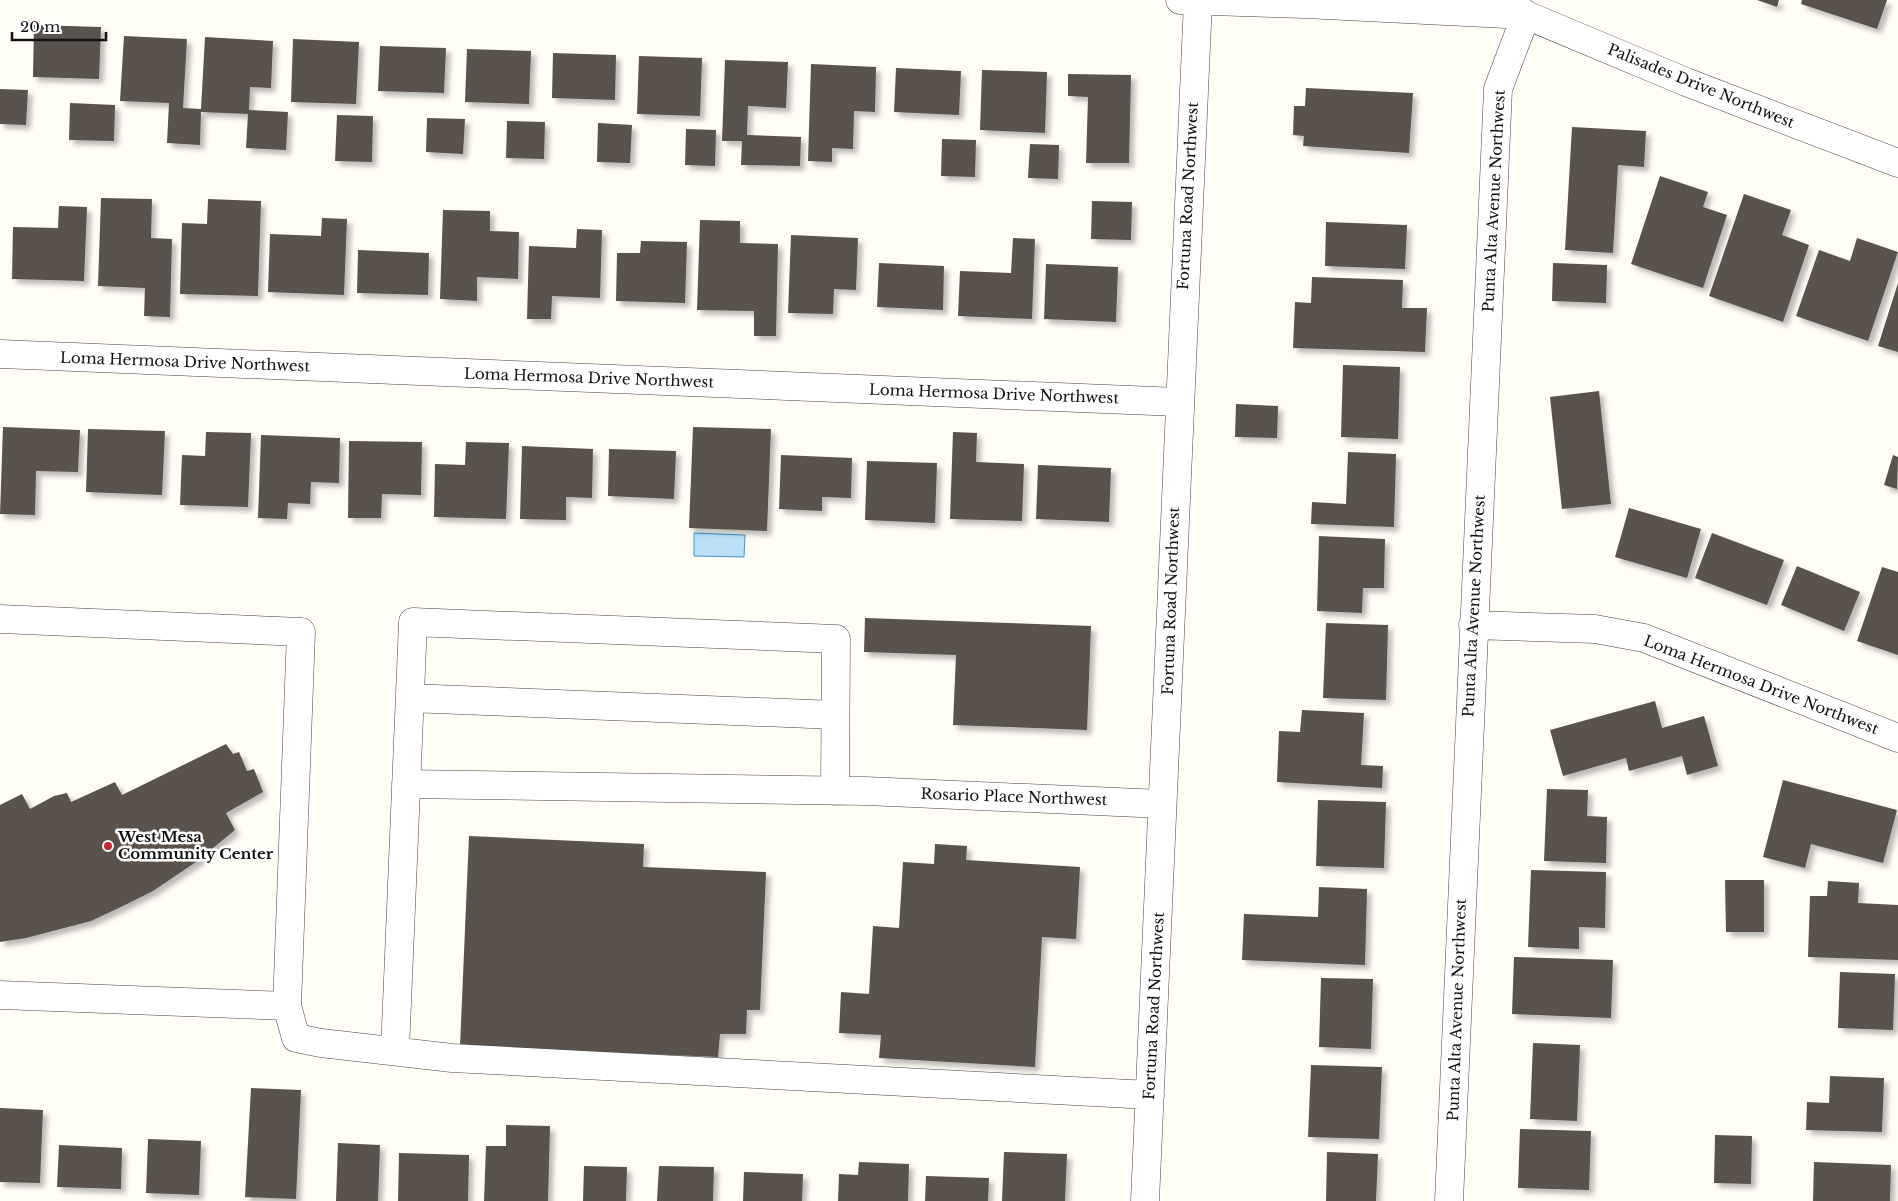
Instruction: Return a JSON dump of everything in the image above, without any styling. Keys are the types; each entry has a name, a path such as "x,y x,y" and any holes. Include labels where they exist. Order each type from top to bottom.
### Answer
{"street":[{"name":"Palisades Drive Northwest","path":"1189,0 1517,8 1686,82 1898,163"},
{"name":"Fortuna Road Northwest","path":"1145,1201 1179,402 1189,0"},
{"name":"Punta Alta Avenue Northwest","path":"1449,1201 1498,89 1517,8"},
{"name":"Loma Hermosa Drive Northwest","path":"0,354 1179,402"},
{"path":"0,619 301,632 287,1006 296,1038 321,1043 471,1059 1150,1095"},
{"path":"396,1052 413,622 836,639 835,791"},
{"name":"Loma Hermosa Drive Northwest","path":"1473,625 1595,629 1644,638 1898,738"},
{"path":"410,698 835,715"},
{"name":"Rosario Place Northwest","path":"406,784 866,791 1162,804"},
{"path":"0,995 287,1006"}],"water":[{"path":"694,533 745,535 744,557 694,556"}],"building":[{"path":"1757,0 1779,0 1777,7"},
{"path":"1802,0 1887,0 1877,29 1801,4"},
{"path":"34,25 101,27 99,79 33,77"},
{"path":"124,36 187,39 183,108 201,109 205,37 273,41 271,88 250,87 249,110 288,112 286,150 246,148 248,114 201,112 200,145 167,143 169,103 120,101"},
{"path":"293,39 359,42 356,104 291,102"},
{"path":"380,46 446,48 444,93 378,91"},
{"path":"467,49 531,51 529,104 465,102"},
{"path":"553,53 616,55 615,100 552,98"},
{"path":"639,56 702,58 700,116 637,114"},
{"path":"725,60 788,62 786,108 748,106 747,135 801,137 800,166 741,165 742,141 722,141"},
{"path":"811,64 876,67 875,112 854,111 853,149 832,148 832,162 808,161"},
{"path":"896,68 961,71 959,115 894,112"},
{"path":"982,70 1047,72 1045,133 980,130"},
{"path":"1068,74 1131,75 1129,163 1086,163 1088,97 1068,96"},
{"path":"1306,88 1413,93 1409,153 1303,146 1304,136 1293,135 1294,106 1305,106"},
{"path":"0,89 28,90 26,125 0,124"},
{"path":"70,103 115,105 114,141 69,140"},
{"path":"337,115 373,116 372,162 335,161"},
{"path":"427,118 465,119 463,154 426,152"},
{"path":"507,121 545,122 544,159 506,158"},
{"path":"598,123 632,125 630,163 597,162"},
{"path":"1572,127 1646,131 1644,167 1618,165 1613,253 1565,250"},
{"path":"686,129 716,130 715,166 685,165"},
{"path":"942,139 976,140 975,177 941,176"},
{"path":"1030,144 1059,145 1058,179 1028,178"},
{"path":"1660,176 1708,192 1703,207 1727,215 1703,288 1631,264"},
{"path":"1744,194 1791,210 1782,235 1809,245 1783,322 1709,296"},
{"path":"101,198 152,199 151,238 172,239 170,317 144,316 145,288 98,286"},
{"path":"208,199 261,201 258,296 180,294 182,223 207,224"},
{"path":"1092,201 1132,202 1131,240 1091,239"},
{"path":"59,206 87,207 84,281 12,279 13,227 58,228"},
{"path":"443,210 490,211 490,231 519,232 518,279 477,277 477,301 440,299"},
{"path":"322,218 347,219 344,295 268,292 270,234 321,236"},
{"path":"700,220 740,221 740,243 778,244 776,336 754,336 754,311 697,310"},
{"path":"1326,222 1407,225 1405,269 1325,266"},
{"path":"577,229 602,230 600,298 552,296 551,319 527,319 529,246 576,248"},
{"path":"791,235 858,238 856,290 834,289 833,314 788,313"},
{"path":"1013,238 1035,239 1032,319 958,316 960,271 1011,273"},
{"path":"1857,238 1898,252 1868,341 1796,316 1819,250 1850,261"},
{"path":"641,241 687,242 685,303 616,301 617,253 640,253"},
{"path":"358,250 429,253 428,295 357,293"},
{"path":"879,263 944,266 943,310 877,307"},
{"path":"1553,263 1607,265 1606,303 1552,301"},
{"path":"1046,264 1118,267 1116,322 1044,319"},
{"path":"1312,277 1403,280 1402,308 1427,308 1425,352 1293,348 1295,302 1311,303"},
{"path":"1898,283 1898,352 1878,346"},
{"path":"1343,365 1400,367 1398,439 1341,437"},
{"path":"1599,391 1611,504 1562,509 1550,397"},
{"path":"1236,404 1278,406 1277,438 1235,437"},
{"path":"3,427 80,430 78,472 36,471 35,515 0,514"},
{"path":"693,427 771,429 767,531 689,528"},
{"path":"88,429 165,431 162,495 86,492"},
{"path":"206,432 251,433 248,507 180,505 182,455 205,456"},
{"path":"953,432 977,433 976,462 1024,464 1022,521 950,519"},
{"path":"261,435 340,438 339,483 311,482 310,504 288,503 287,519 258,518"},
{"path":"349,441 422,442 421,495 382,494 381,518 348,518"},
{"path":"466,442 509,443 506,519 434,517 435,464 465,465"},
{"path":"522,446 593,449 592,498 566,497 566,520 520,519"},
{"path":"609,449 676,451 674,499 608,496"},
{"path":"1348,452 1396,454 1394,527 1311,524 1312,502 1346,504"},
{"path":"781,455 852,458 851,498 822,497 822,511 779,509"},
{"path":"1893,455 1898,457 1897,489 1884,485"},
{"path":"867,461 937,463 935,523 865,520"},
{"path":"1038,465 1111,468 1109,522 1036,519"},
{"path":"1629,508 1701,529 1687,578 1615,557"},
{"path":"1712,533 1784,560 1767,605 1695,578"},
{"path":"1319,536 1385,539 1384,588 1363,588 1362,613 1317,611"},
{"path":"1797,566 1860,592 1844,631 1781,605"},
{"path":"1882,567 1898,572 1898,655 1857,641"},
{"path":"865,618 1091,626 1087,730 953,725 956,655 864,652"},
{"path":"1326,623 1388,625 1386,700 1323,698"},
{"path":"1655,701 1662,728 1704,716 1718,766 1687,775 1682,756 1629,771 1626,758 1563,776 1550,730"},
{"path":"1302,710 1364,713 1361,765 1383,766 1382,788 1277,782 1279,731 1300,732"},
{"name":"West Mesa Community Center","path":"226,744 233,754 239,752 247,771 254,769 263,792 226,813 235,830 196,862 153,891 125,905 91,921 26,938 0,942 0,805 22,794 30,809 54,796 67,793 71,802 115,782 122,795"},
{"path":"1783,780 1897,810 1883,863 1811,844 1805,868 1763,857"},
{"path":"1547,789 1588,790 1587,816 1607,817 1606,863 1544,861"},
{"path":"1318,800 1386,802 1384,868 1316,866"},
{"path":"469,836 644,844 643,867 766,872 760,1010 747,1010 746,1034 720,1034 718,1057 460,1046"},
{"path":"935,844 967,846 966,860 1080,867 1076,939 1042,937 1035,1067 879,1058 881,1035 839,1033 841,992 869,994 873,926 899,928 903,862 934,864"},
{"path":"1531,870 1606,872 1605,928 1579,927 1579,949 1528,947"},
{"path":"1725,880 1764,880 1764,932 1726,932"},
{"path":"1828,881 1859,883 1858,903 1898,905 1898,960 1808,957 1810,896 1827,896"},
{"path":"1319,887 1367,889 1365,965 1242,960 1244,914 1318,917"},
{"path":"1514,957 1613,960 1611,1018 1512,1014"},
{"path":"1840,972 1895,974 1893,1030 1838,1028"},
{"path":"1321,978 1373,979 1371,1049 1319,1047"},
{"path":"1533,1043 1580,1045 1577,1121 1530,1119"},
{"path":"1311,1065 1382,1067 1379,1139 1308,1137"},
{"path":"1830,1076 1884,1078 1882,1132 1806,1130 1807,1102 1829,1103"},
{"path":"251,1088 301,1090 296,1199 245,1197"},
{"path":"0,1108 43,1110 40,1183 0,1182"},
{"path":"506,1125 550,1126 548,1201 484,1201 486,1146 506,1146"},
{"path":"1520,1129 1591,1131 1589,1190 1518,1188"},
{"path":"1715,1135 1752,1136 1751,1184 1714,1183"},
{"path":"148,1139 201,1141 199,1195 146,1193"},
{"path":"338,1143 380,1145 378,1201 336,1201"},
{"path":"59,1145 122,1148 121,1189 57,1187"},
{"path":"1004,1152 1067,1154 1065,1201 1002,1201"},
{"path":"1327,1152 1378,1154 1376,1201 1326,1201"},
{"path":"399,1153 469,1155 468,1201 398,1201"},
{"path":"859,1162 909,1164 908,1201 838,1201 839,1174 858,1175"},
{"path":"1814,1162 1891,1165 1890,1201 1813,1201"},
{"path":"584,1166 627,1167 626,1201 583,1201"},
{"path":"659,1166 714,1167 713,1201 657,1201"},
{"path":"744,1172 803,1174 802,1201 743,1201"},
{"path":"926,1176 989,1178 988,1201 925,1201"}],"place":[{"name":"West Mesa Community Center","path":"108,846"}]}
